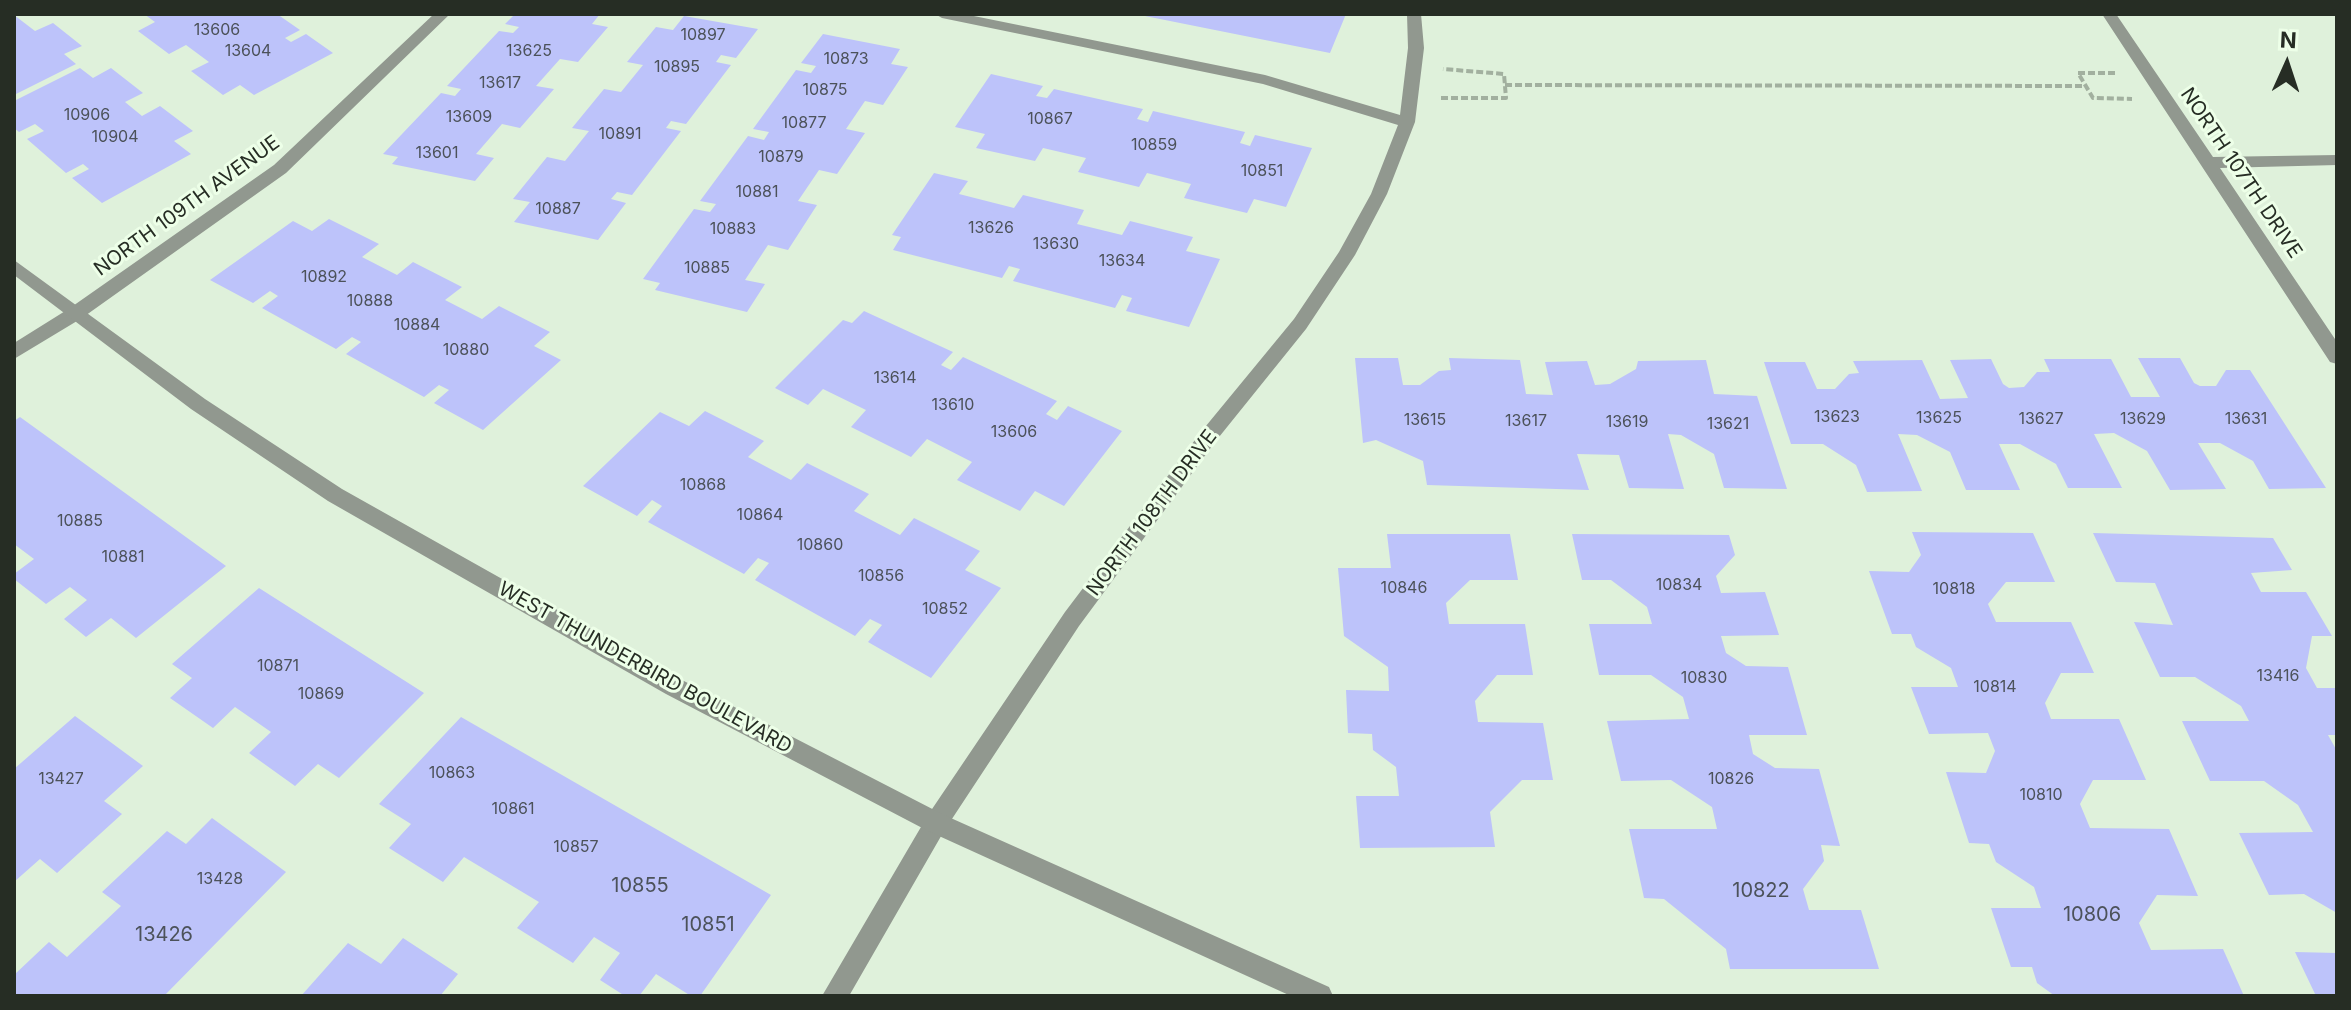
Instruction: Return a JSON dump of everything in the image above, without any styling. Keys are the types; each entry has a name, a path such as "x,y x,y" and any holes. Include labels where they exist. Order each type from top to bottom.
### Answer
{"street":[{"name":"NORTH 109TH AVENUE","path":"14,352 76,313 280,169 443,14"},
{"path":"942,14 1265,80 1407,122"},
{"name":"NORTH 108TH DRIVE","path":"835,996 936,823 1072,619 1208,437 1318,300 1379,194 1407,122 1416,48 1414,14"},
{"name":"NORTH 107TH DRIVE","path":"2109,14 2337,357"},
{"path":"2208,163 2337,160"},
{"name":"WEST THUNDERBIRD BOULEVARD","path":"14,266 198,404 335,495 674,687 936,823 1320,996"}],"path":[{"path":"1438,98 1506,98 1504,74 1442,69"},
{"path":"2116,73 2078,73 2093,98 2132,99"},
{"path":"1505,85 2086,86"}],"building":[{"path":"144,14 277,14 300,30 285,38 291,42 306,34 333,53 254,95 240,85 223,95 191,71 209,62 186,45 169,54 138,31 155,22"},
{"path":"515,14 600,14 592,24 608,27 578,62 560,59 536,86 554,89 520,128 502,124 476,154 494,158 475,181 392,164 398,157 383,154 441,93 455,96 461,89 447,86 499,31 513,33 519,27 505,24"},
{"path":"1135,14 1346,14 1330,53"},
{"path":"14,15 35,31 53,23 82,46 64,54 76,64 14,95"},
{"path":"684,16 758,29 736,58 721,55 716,62 731,65 686,124 671,121 666,128 681,131 632,195 617,192 611,199 626,203 598,240 514,222 530,202 513,199 547,157 565,161 589,131 572,128 604,89 621,92 643,65 627,62 656,27 673,30"},
{"path":"823,34 900,49 891,64 908,67 883,105 865,101 846,129 865,133 837,174 819,170 798,201 817,205 788,250 768,245 745,280 765,284 747,312 655,290 660,283 643,279 694,209 710,212 716,204 700,201 748,136 764,140 769,132 753,129 796,70 811,73 816,66 801,63"},
{"path":"80,68 93,78 111,68 143,93 125,102 142,116 160,106 193,131 174,141 191,154 102,203 72,178 89,169 83,164 66,173 27,139 44,131 35,124 19,132 14,128 14,101"},
{"path":"991,74 1043,86 1036,96 1047,98 1054,89 1143,109 1137,119 1148,122 1153,111 1245,132 1240,143 1250,146 1255,135 1312,148 1286,207 1254,199 1247,213 1184,198 1191,184 1147,173 1139,187 1078,172 1086,158 1043,148 1035,161 976,148 985,134 955,127"},
{"path":"934,173 968,181 959,194 1014,208 1023,195 1084,210 1077,224 1122,235 1130,221 1193,237 1186,251 1220,259 1189,327 1126,311 1132,298 1122,295 1115,308 1013,281 1020,269 1009,266 1002,278 893,250 901,237 892,235"},
{"path":"329,219 379,244 362,257 397,275 413,262 462,287 445,300 482,319 499,306 550,332 534,346 561,360 483,430 434,403 449,390 439,385 424,397 346,354 361,342 352,337 336,349 262,308 278,296 270,291 253,303 210,280 293,221 312,231"},
{"path":"864,311 953,352 941,365 951,370 963,357 1057,401 1046,414 1057,420 1068,406 1122,431 1064,506 1035,491 1020,511 957,480 972,462 927,439 911,457 851,427 866,410 823,389 808,405 775,388 843,320 852,323"},
{"path":"1355,358 1398,358 1403,385 1420,385 1439,371 1451,370 1449,358 1520,360 1526,394 1553,395 1545,362 1587,361 1595,385 1610,384 1636,369 1638,361 1706,360 1714,394 1757,396 1787,489 1724,488 1714,454 1681,435 1668,434 1684,489 1629,488 1619,455 1577,454 1589,490 1427,485 1423,461 1376,440 1363,443"},
{"path":"2138,358 2180,358 2194,383 2200,386 2216,386 2226,370 2250,370 2326,488 2269,489 2253,461 2220,443 2198,443 2226,489 2170,490 2147,451 2114,433 2094,434 2122,488 2068,488 2056,464 2020,444 1999,444 2020,490 1966,490 1950,452 1917,435 1898,434 1922,491 1867,492 1856,465 1823,444 1791,444 1764,362 1805,362 1817,389 1835,389 1849,374 1859,373 1853,361 1922,360 1940,399 1968,398 1950,360 1991,359 2003,384 2009,388 2024,387 2037,372 2050,372 2044,359 2111,359 2131,397 2160,397"},
{"path":"705,411 764,441 748,457 791,480 807,463 869,494 854,511 900,535 914,518 980,551 965,570 1001,588 931,678 868,642 882,625 870,619 855,636 755,580 769,563 758,558 744,574 648,522 662,506 652,500 637,516 583,486 660,412 689,426"},
{"path":"20,417 226,566 136,638 111,618 86,637 64,619 87,600 70,587 46,604 14,579 14,574 34,559 14,544 14,421"},
{"path":"1912,532 2033,533 2055,582 2006,582 1988,604 1996,622 2071,622 2094,673 2061,673 2045,703 2051,719 2119,719 2146,780 2093,780 2080,804 2090,828 2169,829 2198,896 2157,895 2139,923 2151,950 2223,949 2244,996 2055,996 2037,983 2032,967 2011,967 1991,908 2041,908 2034,887 1996,862 1989,844 1969,843 1946,772 1986,773 1995,751 1988,733 1929,734 1911,687 1958,687 1951,668 1916,647 1911,634 1892,634 1869,571 1909,572 1921,555"},
{"path":"2093,533 2273,538 2292,570 2251,573 2261,592 2306,592 2332,636 2312,636 2306,668 2317,688 2337,688 2337,735 2328,735 2337,751 2337,913 2304,894 2269,895 2239,833 2313,832 2298,805 2264,781 2210,781 2182,721 2249,721 2241,706 2195,677 2160,677 2134,622 2173,625 2155,583 2116,582"},
{"path":"1387,534 1510,534 1518,580 1470,580 1446,603 1449,624 1525,624 1533,675 1497,675 1475,701 1478,722 1543,723 1553,780 1522,780 1490,812 1495,847 1360,848 1356,796 1399,796 1396,767 1373,750 1372,734 1348,733 1346,690 1389,691 1388,667 1344,636 1338,568 1391,568"},
{"path":"1572,534 1729,535 1735,555 1716,576 1721,593 1765,592 1779,635 1721,636 1726,653 1746,666 1788,667 1807,735 1749,735 1753,754 1775,768 1819,769 1840,846 1821,845 1824,861 1803,889 1809,910 1861,910 1879,969 1730,969 1726,949 1664,899 1644,898 1629,829 1717,829 1712,807 1671,780 1621,781 1607,721 1689,719 1683,697 1651,675 1599,675 1589,624 1652,624 1647,607 1611,580 1582,580"},
{"path":"259,588 424,693 339,778 318,764 295,786 249,753 271,732 235,707 213,728 170,698 192,678 172,664"},
{"path":"75,716 143,766 104,801 122,814 57,873 40,859 14,882 14,769"},
{"path":"461,717 771,895 700,996 691,996 656,974 639,996 625,996 600,980 620,953 594,937 573,963 517,928 539,902 464,857 443,882 389,848 411,824 379,804"},
{"path":"212,818 286,872 164,996 14,996 14,975 49,942 67,957 121,906 102,892 167,831 186,844"},
{"path":"403,938 458,974 440,996 301,996 348,943 381,964"},
{"path":"2295,952 2337,953 2337,996 2316,996"}]}
